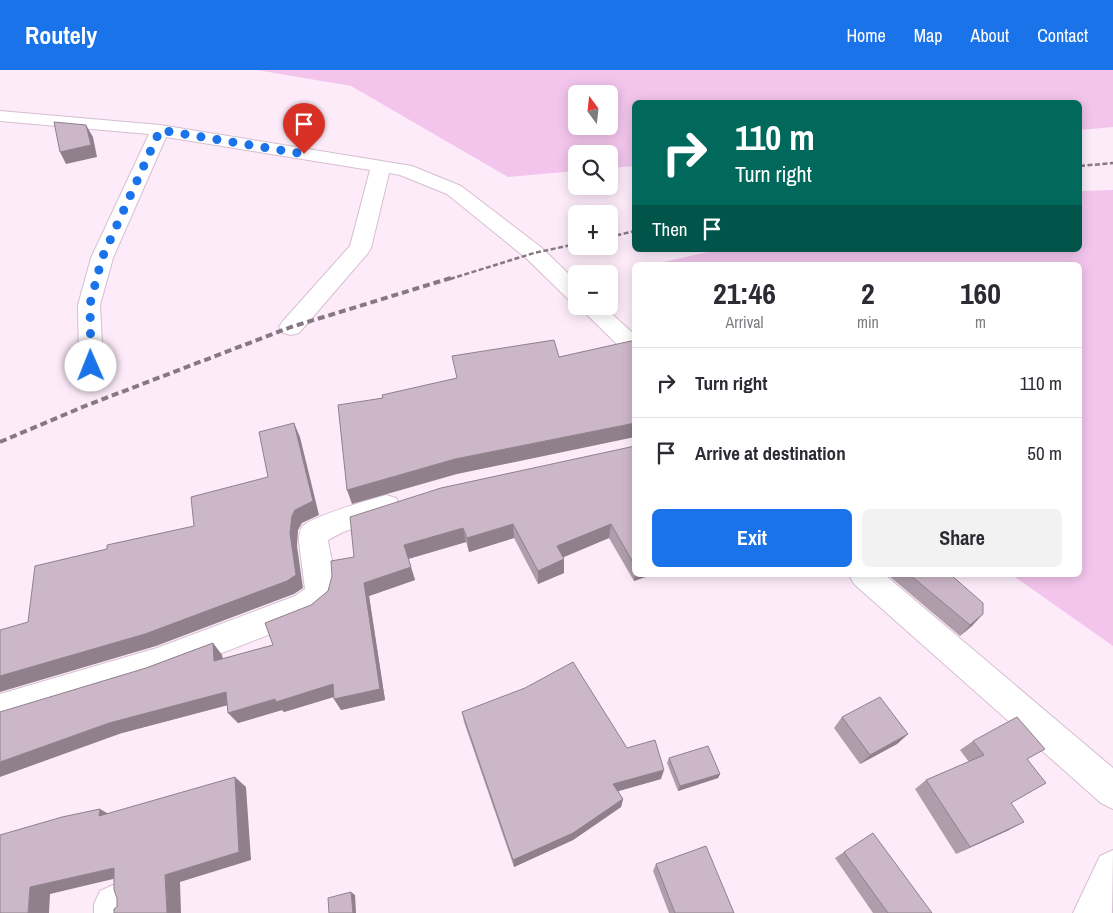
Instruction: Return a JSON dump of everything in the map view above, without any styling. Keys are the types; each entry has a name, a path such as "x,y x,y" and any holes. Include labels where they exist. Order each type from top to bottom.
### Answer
{"street":[{"path":"0,116 160,130 405,170 454,190 534,253 568,286"},
{"path":"91,366 90,304 102,258 160,130"},
{"path":"291,327 360,248 381,166"},
{"path":"599,315 632,345"},
{"path":"0,710 157,663 306,606 320,595 321,584 313,547 313,534 333,524 411,498"},
{"path":"866,577 1113,791"},
{"path":"1092,913 1113,869"}],"shaded area":[{"path":"257,70 1113,70 1113,127 1082,130 1082,100 632,100 632,166 618,167 618,145 568,145 568,172 508,177 351,86"},
{"path":"1113,190 1113,646 1015,577 1082,577 1082,262 663,262 708,252 1082,252 1082,191"}],"building":[{"path":"54,122 86,125 91,145 60,152"},
{"path":"554,340 559,357 632,341 632,424 455,459 347,490 338,405 383,398 382,395 457,378 452,356"},
{"path":"294,423 313,501 295,510 292,516 290,533 296,575 287,581 145,634 0,676 0,630 28,622 35,566 107,549 107,545 194,526 191,497 268,477 259,432"},
{"path":"632,447 632,561 611,524 557,546 564,559 538,571 513,524 467,538 463,528 404,545 411,567 364,583 380,689 334,699 333,684 276,702 275,699 228,713 226,692 109,723 0,762 0,712 146,668 213,643 214,661 273,645 265,623 311,605 328,591 332,576 331,561 354,557 350,517 441,488"},
{"path":"912,577 953,577 983,603 983,614 970,625"},
{"path":"573,662 627,748 655,740 664,770 613,784 623,799 573,833 513,860 462,712 525,688"},
{"path":"880,697 908,734 870,755 842,717"},
{"path":"1017,717 1045,749 1027,759 1046,783 1011,803 1024,822 970,847 926,780 984,755 973,741"},
{"path":"708,746 720,774 680,786 669,758"},
{"path":"235,777 239,852 165,875 167,913 114,913 114,909 117,907 117,898 114,890 114,868 30,887 28,913 0,913 0,835 62,817 100,809 99,816"},
{"path":"873,833 932,913 888,913 844,852"},
{"path":"706,846 734,913 675,913 656,864"},
{"path":"351,892 353,913 329,913 328,898"}],"railway":[{"path":"1082,166 1113,163"},
{"path":"618,235 632,232"},
{"path":"450,279 534,253 568,246"},
{"path":"0,442 85,406 291,327 454,277"}],"route":[{"path":"91,366 90,304 102,258 160,130 304,154"}]}
